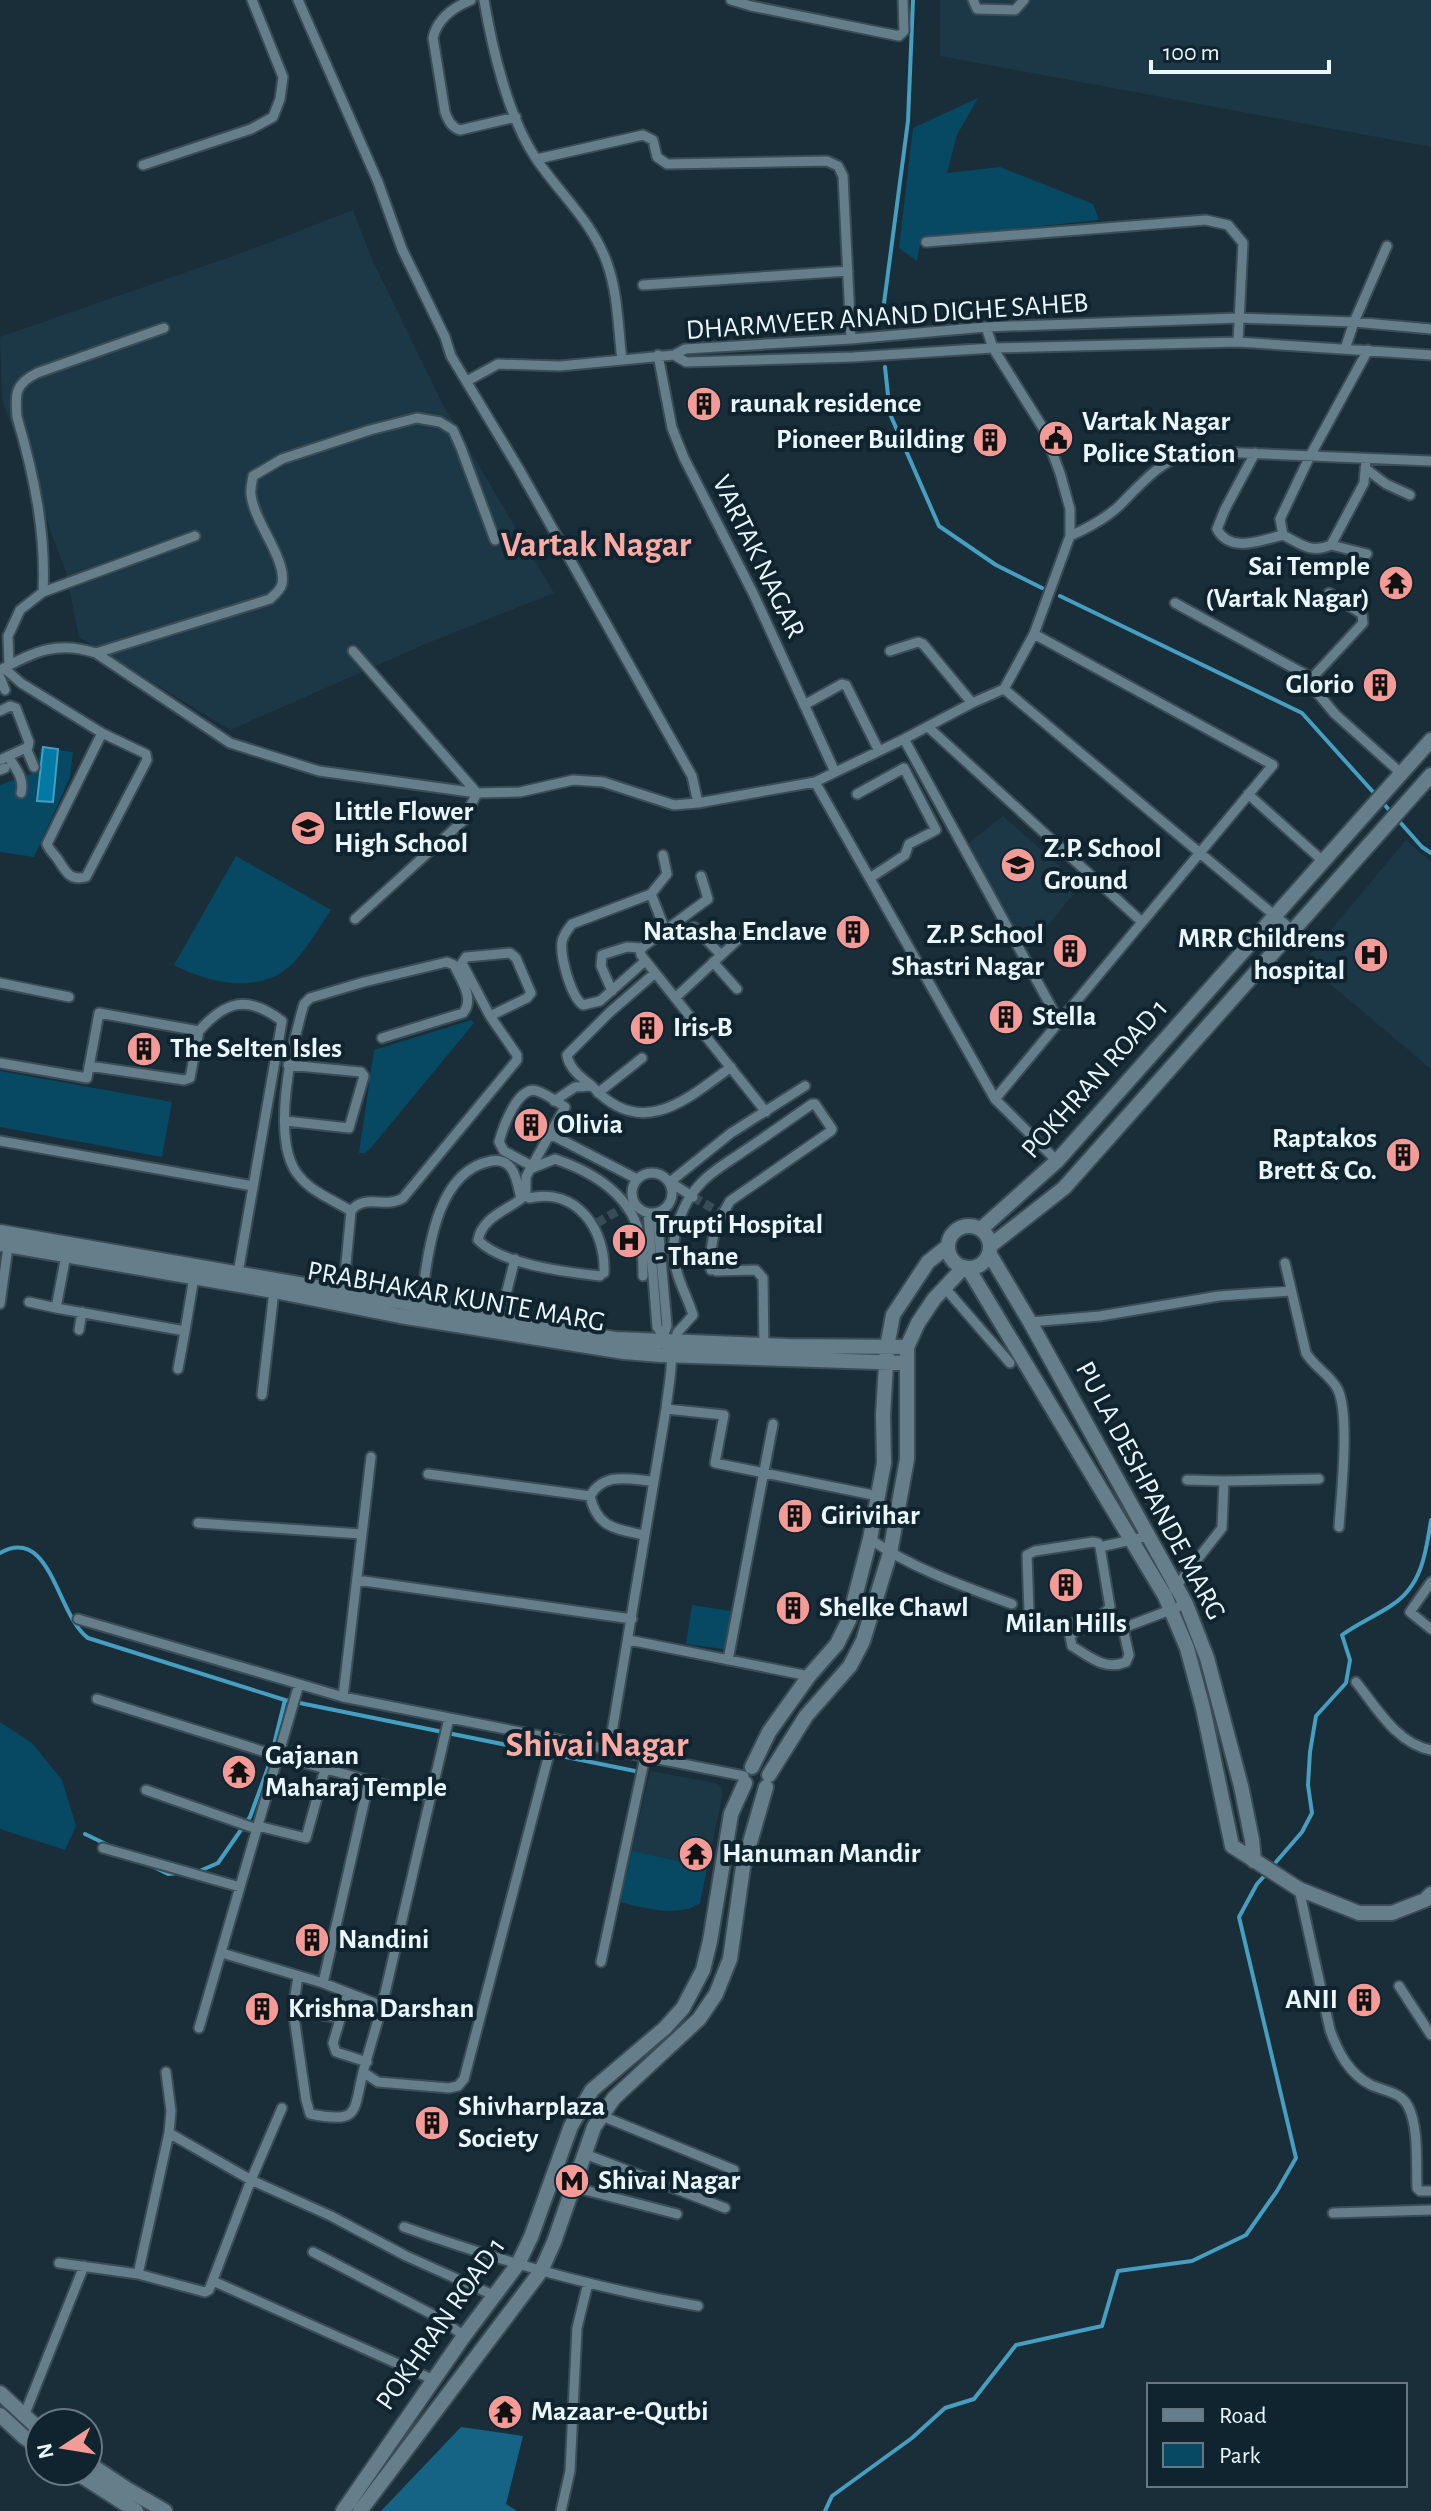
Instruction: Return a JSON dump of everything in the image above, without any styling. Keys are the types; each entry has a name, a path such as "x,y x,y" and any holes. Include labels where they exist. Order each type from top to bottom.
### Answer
{"main road":[{"name":"POKHRAN ROAD 1","path":"981,1229 1057,1161 1431,740"},
{"name":"POKHRAN ROAD 1","path":"989,1250 1064,1188 1431,775"},
{"path":"967,1225 981,1229 986,1234 989,1250 981,1264 966,1267 950,1257 950,1236 967,1225"},
{"name":"PRABHAKAR KUNTE MARG","path":"4,1239 238,1273 342,1298 499,1325 615,1339 666,1338 764,1352 886,1355 907,1363"},
{"name":"PRABHAKAR KUNTE MARG","path":"4,1239 66,1255 274,1291 342,1298"},
{"name":"POKHRAN ROAD 1","path":"343,2511 493,2295 518,2264 531,2237 571,2126 592,2090 674,2018 683,2008 703,1970 731,1814 747,1775 769,1732 809,1676 837,1644 849,1620 870,1539 884,1463 886,1355 893,1315 928,1262 948,1246"},
{"name":"PU LA DESHPANDE MARG","path":"989,1250 1149,1536 1171,1592 1172,1611 1187,1648 1232,1846 1299,1889 1359,1913 1392,1913 1425,1900 1431,1894"},
{"name":"POKHRAN ROAD 1","path":"360,2511 541,2271 594,2127 614,2098 699,2019 716,1994 730,1959 743,1867 767,1781 806,1716 850,1666 863,1641 890,1553 907,1459 907,1347 918,1323 966,1267"},
{"name":"PU LA DESHPANDE MARG","path":"966,1267 1133,1541 1171,1592 1186,1604 1211,1672 1241,1786 1254,1861"},
{"name":"PRABHAKAR KUNTE MARG","path":"886,1355 907,1347"},
{"path":"760,1766 767,1781 760,1791 753,1790 747,1775 760,1766"},
{"path":"723,1863 743,1867"},
{"path":"0,2393 24,2416"},
{"path":"0,2415 24,2435"},
{"path":"104,2474 165,2511"},
{"path":"99,2487 136,2511"}],"street":[{"path":"143,165 251,129 273,117 280,99 283,77 252,0"},
{"path":"298,0 378,182 402,249 445,337 451,356 692,776 698,803"},
{"path":"471,0 460,5 435,28 433,38 445,112 449,122 460,130 516,117"},
{"path":"484,0 498,68 516,117 537,159 571,202 607,262 622,360"},
{"path":"731,0 899,36 904,31 903,0"},
{"path":"973,0 977,9 1015,10 1024,0"},
{"path":"537,159 643,135 653,140 657,157 667,164 827,161 838,166 843,176 851,339"},
{"path":"926,242 1206,220 1228,225 1243,243 1238,342"},
{"path":"1345,349 1387,246"},
{"path":"643,285 848,271"},
{"name":"DHARMVEER ANAND DIGHE SAHEB","path":"674,355 685,349 986,327 1238,318 1354,322 1431,329"},
{"path":"3,670 36,652 56,647 77,647 96,653 230,743 319,771 477,793 520,792 573,780 603,782 674,805 815,782 1004,689 1034,634 1070,536 1070,509 1043,428 993,348 986,327"},
{"path":"43,592 45,557 41,520 17,417 15,399 18,387 37,373 164,328"},
{"name":"DHARMVEER ANAND DIGHE SAHEB","path":"674,355 686,362 853,357 993,348 1238,342 1431,355"},
{"path":"1283,535 1280,519 1310,456 1368,350"},
{"name":"VARTAK NAGAR","path":"658,355 672,428 684,458 753,593 835,772"},
{"path":"467,381 498,364 560,366 674,355"},
{"path":"96,653 270,599 282,583 274,550 250,493 253,476 282,459 370,430 417,418 440,422 453,430 495,540"},
{"path":"1070,536 1105,517 1153,471 1179,455 1195,451 1310,456 1366,464 1431,461"},
{"path":"1255,453 1217,529 1227,541 1241,544 1283,535 1313,550 1331,545 1364,483 1366,464"},
{"path":"1366,464 1386,484 1410,495"},
{"path":"5,690 3,670 8,636 20,610 43,592 195,536"},
{"path":"1331,545 1367,554"},
{"path":"1312,678 1363,623 1362,614 1329,593"},
{"path":"1175,603 1312,678 1315,690 1335,714 1402,774"},
{"path":"995,1099 1273,765 1034,634"},
{"path":"890,651 918,642 923,644 972,703"},
{"path":"353,651 477,793"},
{"path":"3,670 102,733 146,754 147,760 86,877 78,879 67,874 47,844 102,733"},
{"path":"804,705 842,684 846,685 879,751"},
{"path":"1004,689 1292,930"},
{"path":"0,711 10,706 16,708 29,742 26,748 3,763 19,774 23,786 21,793"},
{"path":"928,727 1142,922"},
{"path":"904,739 1059,1021"},
{"path":"26,748 34,767"},
{"path":"857,794 917,761"},
{"path":"904,768 936,830"},
{"path":"815,782 995,1099 1057,1161"},
{"path":"355,919 463,821 477,793"},
{"path":"1248,794 1324,862"},
{"path":"870,878 905,855 909,844 950,822"},
{"path":"645,961 600,1001 583,1005 576,1000 565,965 562,942 572,924 651,894 667,874 663,855"},
{"path":"612,991 601,966 602,955 627,947 642,948 708,899 701,876"},
{"path":"651,894 666,932"},
{"path":"694,927 737,989"},
{"path":"675,998 745,933"},
{"path":"642,948 641,955 645,961 766,1112"},
{"path":"342,1298 351,1211 355,1205 363,1202 395,1203 403,1198 517,1060 517,1055 490,1016 462,963 466,957 510,953 516,958 531,993 527,998 490,1016"},
{"path":"351,1211 306,1183 297,1173 287,1147 288,1065 304,1004 310,998 364,982 447,962 454,965 469,1000 467,1009 463,1013 382,1038"},
{"path":"655,973 567,1055 568,1062 608,1103 634,1113 659,1111 687,1100 731,1067"},
{"path":"0,983 69,997"},
{"path":"89,1066 184,1080 190,1078 199,1031 212,1016 229,1006 248,1004 266,1009 282,1021 238,1273"},
{"path":"0,1063 87,1078 99,1013 199,1031"},
{"path":"554,1101 575,1087 595,1089 642,1058"},
{"path":"286,1121 349,1128 364,1076 361,1072 288,1065"},
{"path":"670,1182 731,1133 805,1086"},
{"path":"536,1090 565,1107 550,1134 532,1166 504,1151 499,1142 520,1096 527,1091 536,1090"},
{"path":"666,1338 677,1333 693,1315 690,1302 679,1284 674,1248 679,1222 700,1183 815,1104 831,1131 730,1201 720,1213 715,1228 710,1256 713,1270 761,1272 764,1352"},
{"path":"550,1134 637,1179"},
{"path":"0,1141 253,1186"},
{"path":"419,1312 434,1230 443,1201 475,1166 491,1161 501,1161 511,1166 521,1199 493,1218 479,1234 478,1240 486,1248 515,1259 602,1275 605,1257 595,1224 584,1213 555,1196 526,1196 526,1177 530,1169 555,1159 599,1178 618,1196 639,1231 643,1276"},
{"path":"670,1182 671,1201 663,1210 653,1213 630,1204 637,1179 655,1172 666,1177 692,1197"},
{"path":"609,1750 666,1409 666,1338 653,1213"},
{"path":"0,1304 4,1239"},
{"path":"56,1308 66,1255"},
{"path":"499,1325 515,1259"},
{"path":"1285,1263 1306,1353 1311,1363 1338,1388 1342,1405 1344,1433 1339,1527"},
{"path":"178,1369 194,1277"},
{"path":"945,1288 1010,1363"},
{"path":"262,1395 274,1291"},
{"path":"1030,1322 1100,1316 1219,1296 1291,1291"},
{"path":"29,1302 185,1331"},
{"path":"79,1330 82,1312"},
{"path":"666,1409 724,1415 715,1463 878,1496"},
{"path":"728,1660 773,1424"},
{"path":"343,1697 371,1457"},
{"path":"428,1474 590,1496"},
{"path":"590,1496 601,1483 616,1477 652,1481"},
{"path":"1187,1480 1319,1479"},
{"path":"1171,1592 1222,1528 1224,1481"},
{"path":"590,1496 595,1512 605,1525 644,1535"},
{"path":"198,1523 362,1534"},
{"path":"1100,1547 1149,1536"},
{"path":"870,1539 890,1553 945,1579 1012,1604"},
{"path":"1093,1542 1100,1547 1110,1607 1105,1613 1073,1624 1032,1617 1029,1612 1027,1555 1093,1542"},
{"path":"357,1580 632,1619"},
{"path":"1431,1582 1410,1612 1431,1629"},
{"path":"1123,1628 1186,1604"},
{"path":"78,1619 343,1697 747,1775"},
{"path":"1117,1623 1123,1628 1129,1655 1126,1662 1119,1665 1103,1664 1072,1646 1070,1636 1077,1630 1117,1623"},
{"path":"629,1640 809,1676"},
{"path":"1356,1682 1399,1735 1417,1748 1431,1750"},
{"path":"199,2028 299,1684"},
{"path":"97,1699 278,1756 430,1797"},
{"path":"298,1976 293,2010 310,2114 334,2119 348,2117 354,2112 382,2006 449,1718"},
{"path":"348,1993 333,2043 336,2052 365,2067 378,2082 449,2088 458,2086 464,2079 553,1739"},
{"path":"601,1962 645,1757"},
{"path":"146,1790 258,1827 306,1838 325,1769"},
{"path":"323,1983 369,1781"},
{"path":"103,1848 240,1887"},
{"path":"1299,1889 1330,2030 1337,2049 1352,2071 1369,2084 1399,2095 1408,2106 1414,2125 1417,2188 1431,2191"},
{"path":"222,1953 323,1983 382,2006"},
{"path":"1399,1986 1431,2035"},
{"path":"293,2010 340,2018"},
{"path":"138,2274 169,2133 171,2111 166,2072"},
{"path":"59,2263 138,2274 205,2292 209,2290 282,2108"},
{"path":"602,2116 734,2170"},
{"path":"169,2133 251,2180 493,2295"},
{"path":"585,2154 725,2208"},
{"path":"573,2187 677,2214"},
{"path":"1333,2213 1431,2210"},
{"path":"404,2227 541,2271 698,2306"},
{"path":"313,2252 441,2319 464,2336"},
{"path":"28,2407 84,2266"},
{"path":"213,2281 434,2380"},
{"path":"561,2511 570,2471 577,2328 588,2283"}],"shaded area":[{"path":"940,0 1431,0 1431,147 940,56"},
{"path":"353,210 371,257 442,403 554,593 430,642 230,730 79,637 66,572 2,400 0,337 253,249"},
{"path":"43,747 58,749 53,802 37,801"},
{"name":"Z.P. School Ground","path":"1003,816 1081,885 1026,952 966,845"},
{"name":"MRR Childrens hospital","path":"1406,840 1431,862 1431,1069 1304,962"},
{"path":"650,1771 716,1783 722,1789 700,1903 689,1909 649,1909 620,1902"},
{"path":"461,2427 523,2436 506,2504 517,2511 381,2511"}],"green space":[{"path":"978,98 957,135 947,173 1000,167 1093,204 1099,220 921,239 917,261 899,248 913,128"},
{"path":"41,748 73,752 70,777 34,857 0,852 0,785 36,772"},
{"path":"236,856 331,910 295,961 282,972 252,983 220,981 174,965"},
{"path":"471,1020 474,1023 370,1149 359,1153 374,1050"},
{"path":"0,1071 172,1102 162,1157 0,1127"},
{"path":"692,1605 732,1611 723,1649 686,1644"},
{"path":"0,1722 32,1743 62,1780 76,1826 65,1850 0,1829"},
{"path":"632,1851 707,1868 700,1903 691,1908 671,1911 620,1902"}],"waterway":[{"path":"884,321 908,121 913,0"},
{"path":"885,367 890,414 939,526 996,565 1042,588"},
{"path":"1060,596 1302,713 1374,793"},
{"path":"1384,804 1389,810"},
{"path":"1399,821 1431,853"},
{"path":"1276,1862 1302,1832 1312,1813 1308,1785 1316,1716 1346,1683 1350,1660 1342,1635 1392,1605 1410,1588 1421,1567 1431,1520"},
{"path":"0,1553 17,1547 31,1551 42,1561 77,1627 88,1638 285,1700 635,1771"},
{"path":"195,1873 218,1863 250,1817 269,1765 285,1700"},
{"path":"85,1834 112,1847"},
{"path":"152,1866 168,1874 178,1873"},
{"path":"825,2511 832,2496 912,2438 945,2408 974,2399 1016,2345 1102,2326 1118,2271 1192,2261 1246,2235 1277,2191 1296,2158 1239,1917 1266,1874"}],"tunnel":[{"path":"693,1197 719,1212"},
{"path":"597,1223 626,1206"}],"place":[{"name":"raunak residence","path":"704,404"},
{"name":"Vartak Nagar Police Station","path":"1056,438"},
{"name":"Pioneer Building","path":"990,440"},
{"name":"Sai Temple (Vartak Nagar)","path":"1396,583"},
{"name":"Glorio","path":"1380,685"},
{"name":"Little Flower High School","path":"308,828"},
{"name":"Z.P. School Ground","path":"1018,865"},
{"name":"Natasha Enclave","path":"853,932"},
{"name":"Z.P. School Shastri Nagar","path":"1070,951"},
{"name":"MRR Childrens hospital","path":"1371,955"},
{"name":"Stella","path":"1006,1017"},
{"name":"Iris-B","path":"647,1028"},
{"name":"The Selten Isles","path":"144,1049"},
{"name":"Olivia","path":"531,1125"},
{"name":"Raptakos Brett & Co.","path":"1403,1155"},
{"name":"Trupti Hospital - Thane","path":"629,1241"},
{"name":"Girivihar","path":"795,1516"},
{"name":"Milan Hills","path":"1066,1585"},
{"name":"Shelke Chawl","path":"793,1608"},
{"name":"Gajanan Maharaj Temple","path":"239,1772"},
{"name":"Hanuman Mandir","path":"696,1854"},
{"name":"Nandini","path":"312,1940"},
{"name":"ANII","path":"1364,2000"},
{"name":"Krishna Darshan","path":"262,2009"},
{"name":"Shivharplaza Society","path":"432,2123"},
{"name":"Shivai Nagar","path":"572,2181"},
{"name":"Mazaar-e-Qutbi","path":"505,2412"}],"district":[{"name":"Vartak Nagar","path":"596,545"},
{"name":"Shivai Nagar","path":"597,1745"}]}
